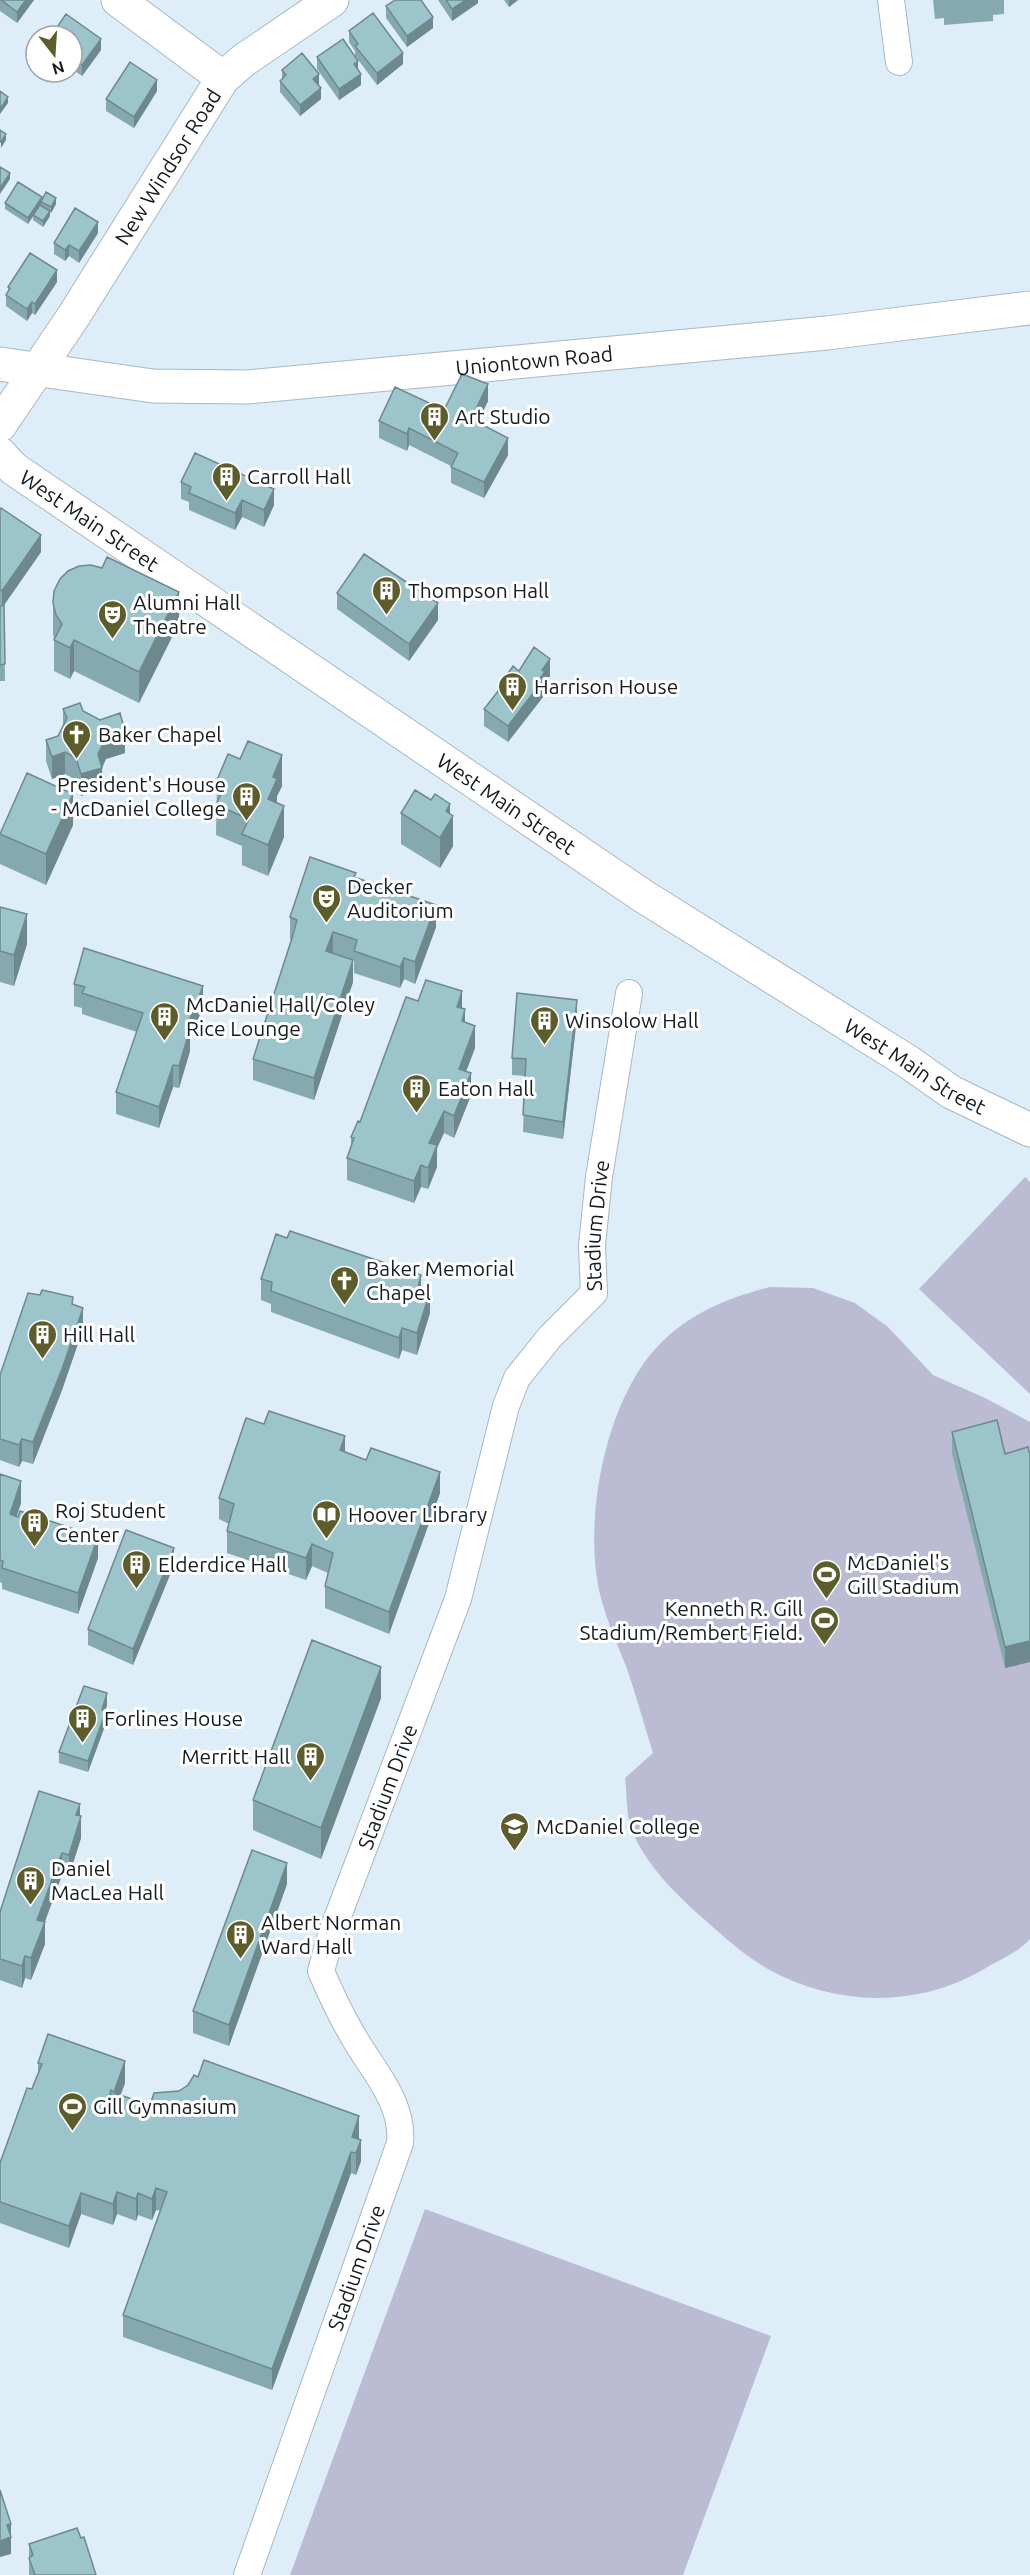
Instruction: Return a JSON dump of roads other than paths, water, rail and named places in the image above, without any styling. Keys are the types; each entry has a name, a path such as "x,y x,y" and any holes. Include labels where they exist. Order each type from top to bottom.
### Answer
{"street":[{"path":"118,0 223,78"},
{"name":"New Windsor Road","path":"38,368 73,317 223,78 244,60 332,0"},
{"path":"891,0 900,62"},
{"name":"Uniontown Road","path":"38,368 153,386 248,387 827,333 1030,308"},
{"path":"0,364 38,368 0,425"},
{"name":"West Main Street","path":"0,454 14,469 643,896 908,1061 951,1092 1030,1130"},
{"name":"Stadium Drive","path":"247,2575 400,2143 401,2127 397,2111 353,2036 321,1971 332,1932 458,1599 506,1406 518,1378 550,1337 594,1293 592,1245 599,1177 629,993"}],"place":[{"name":"Art Studio","path":"434,442"},
{"name":"Carroll Hall","path":"226,502"},
{"name":"Thompson Hall","path":"387,616"},
{"name":"Alumni Hall Theatre","path":"112,640"},
{"name":"Harrison House","path":"513,712"},
{"name":"Baker Chapel","path":"77,760"},
{"name":"President's House - McDaniel College","path":"247,822"},
{"name":"Decker Auditorium","path":"326,924"},
{"name":"McDaniel Hall/Coley Rice Lounge","path":"165,1042"},
{"name":"Winsolow Hall","path":"544,1046"},
{"name":"Eaton Hall","path":"417,1114"},
{"name":"Baker Memorial Chapel","path":"345,1306"},
{"name":"Hill Hall","path":"42,1360"},
{"name":"Hoover Library","path":"327,1540"},
{"name":"Roj Student Center","path":"34,1548"},
{"name":"Elderdice Hall","path":"137,1590"},
{"name":"McDaniel's Gill Stadium","path":"826,1600"},
{"name":"Kenneth R. Gill Stadium/Rembert Field.","path":"824,1646"},
{"name":"Forlines House","path":"83,1744"},
{"name":"Merritt Hall","path":"311,1782"},
{"name":"McDaniel College","path":"515,1852"},
{"name":"Daniel MacLea Hall","path":"30,1906"},
{"name":"Albert Norman Ward Hall","path":"240,1960"},
{"name":"Gill Gymnasium","path":"72,2132"}]}
